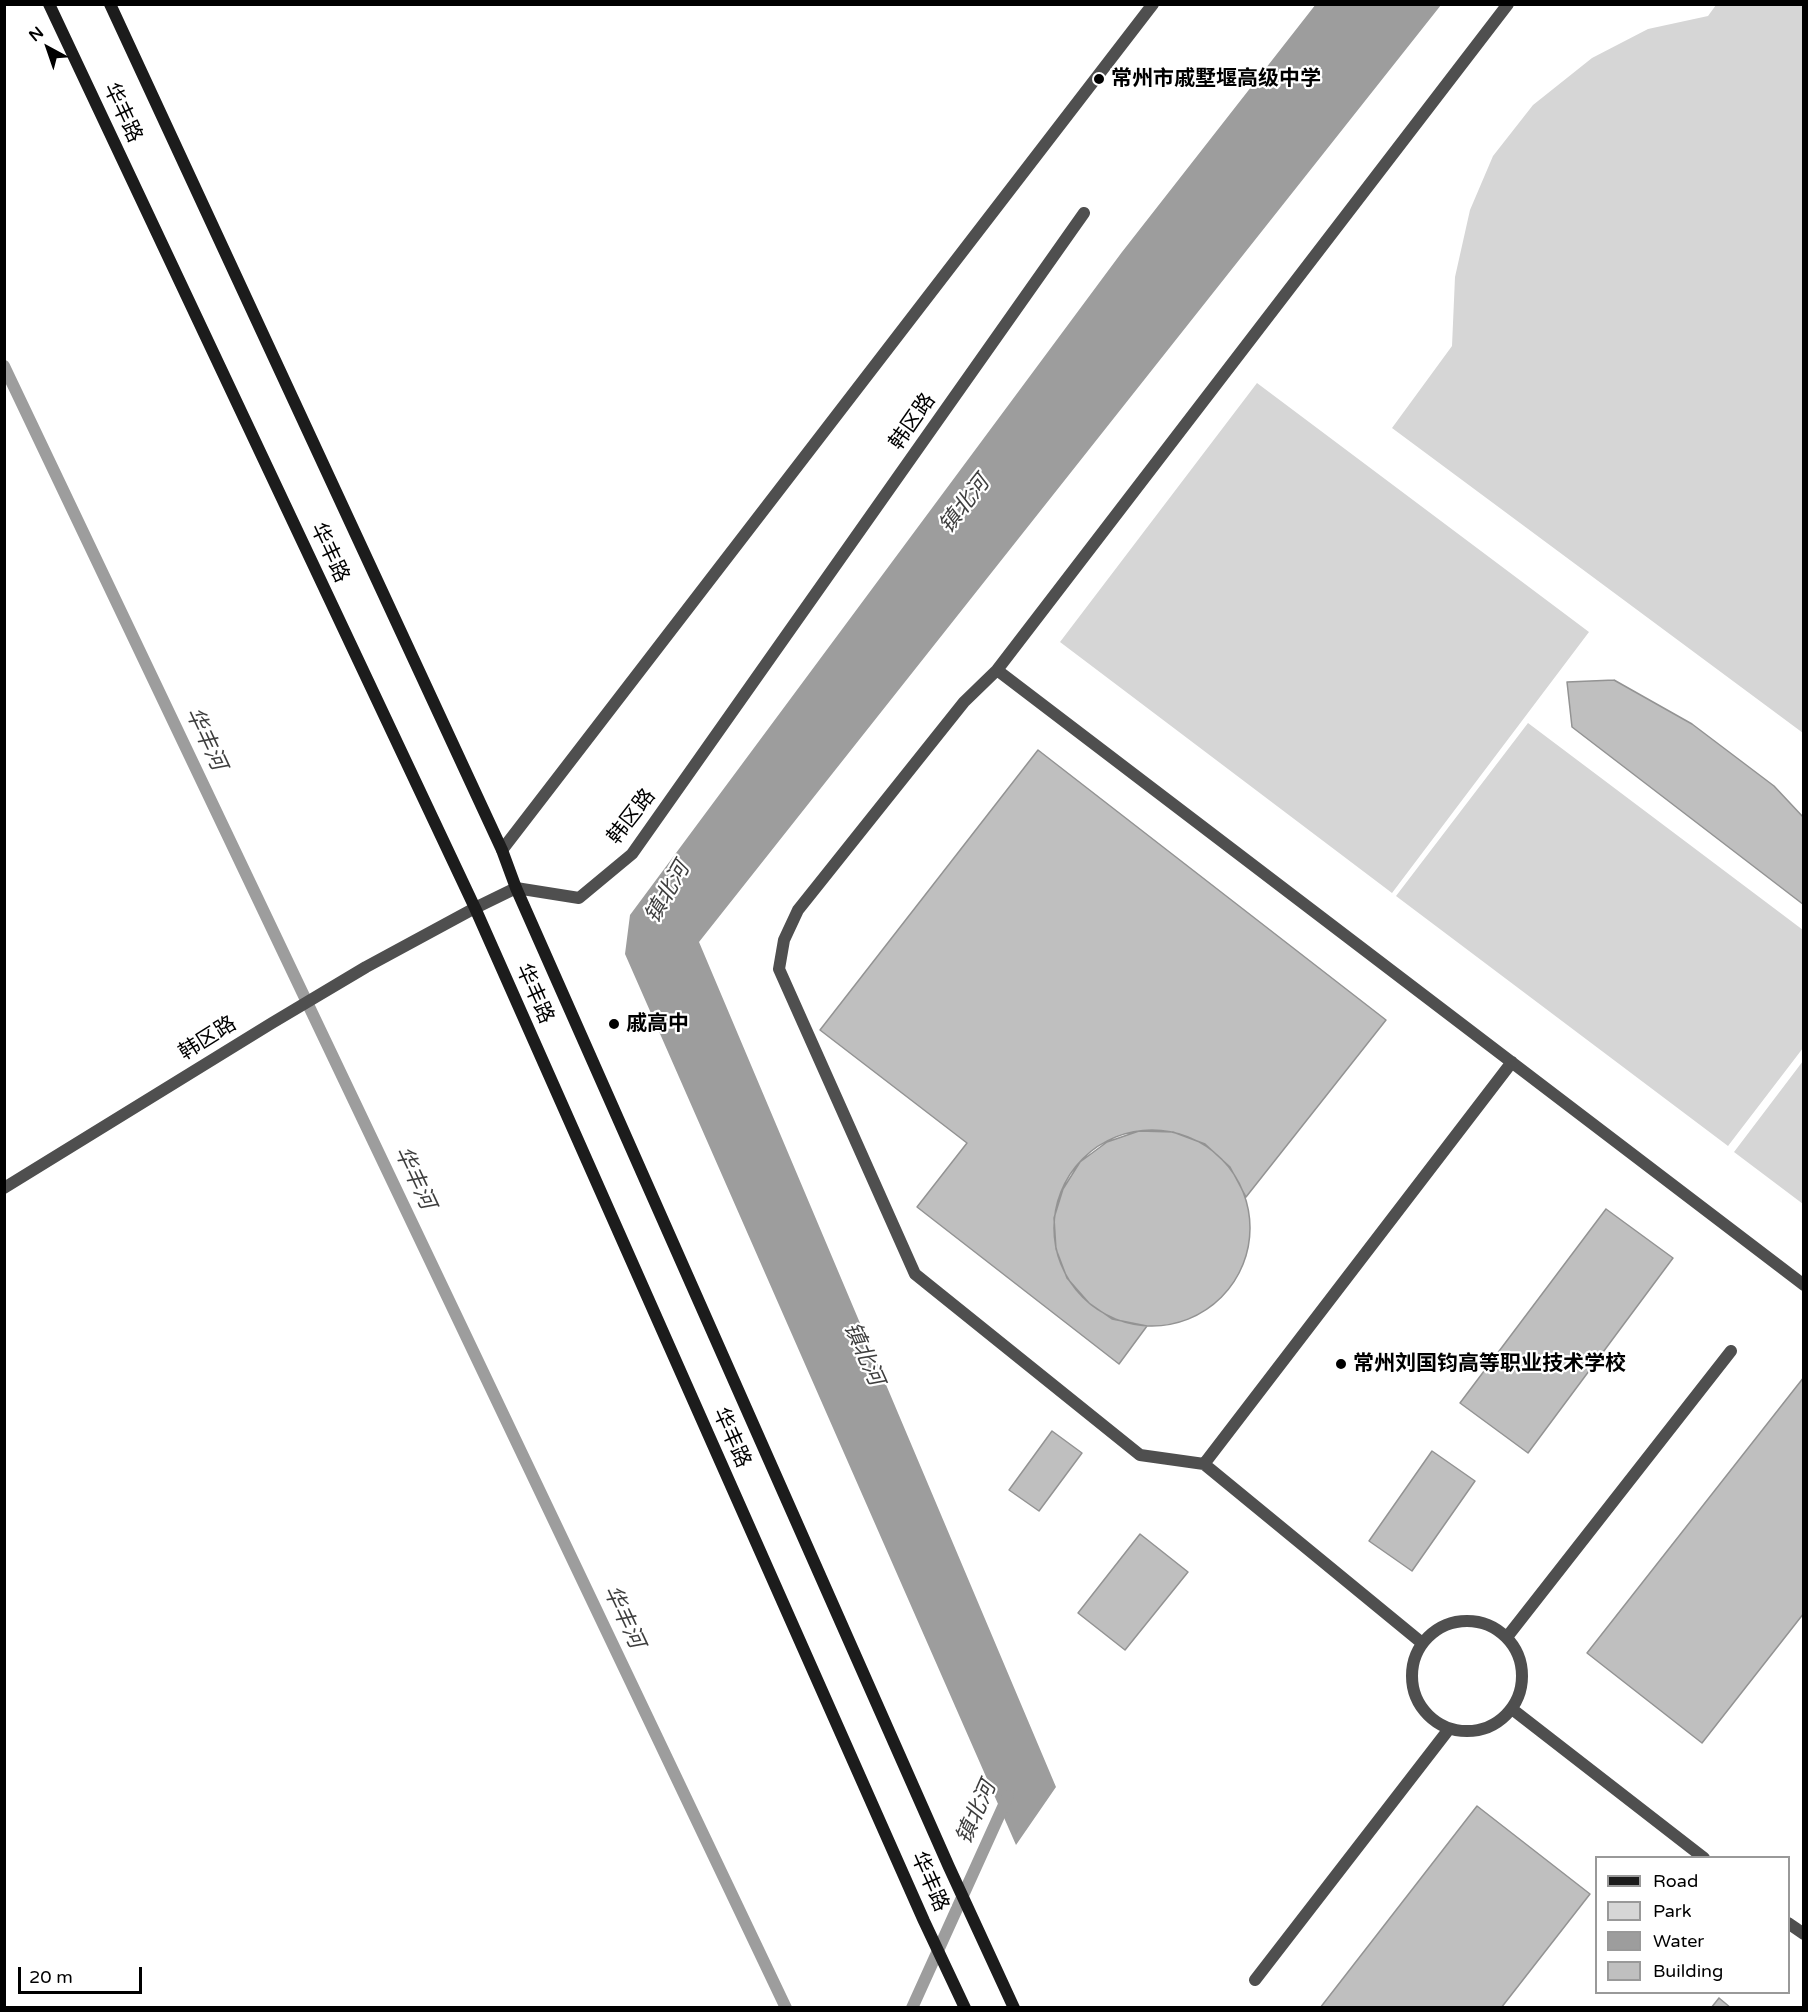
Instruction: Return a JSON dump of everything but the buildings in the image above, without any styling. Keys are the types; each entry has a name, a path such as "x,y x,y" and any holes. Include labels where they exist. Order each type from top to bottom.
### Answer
{"street":[{"name":"华丰路","path":"49,4 475,908 924,1921 965,2007"},
{"name":"华丰路","path":"110,4 502,850 516,888 949,1867 1014,2007"},
{"path":"502,850 1153,4"},
{"path":"1422,1643 1204,1464 1140,1455 915,1274 779,969 784,940 798,910 964,702 997,670 1509,4"},
{"name":"韩区路","path":"4,1188 366,967 475,908 516,888 579,898 632,854 1084,213"},
{"path":"997,670 1803,1285"},
{"path":"1204,1464 1512,1062"},
{"path":"1507,1637 1731,1351"},
{"path":"1454,1621 1473,1621 1491,1626 1507,1637 1518,1653 1522,1672 1521,1691 1512,1709 1499,1721 1484,1730 1467,1732 1449,1729 1434,1721 1421,1709 1413,1693 1411,1676 1414,1659 1422,1643 1436,1630 1454,1621"},
{"path":"1512,1709 1703,1856"},
{"path":"1255,1980 1449,1729"},
{"path":"1790,1924 1803,1934"}],"green space":[{"path":"1716,5 1803,5 1803,733 1392,428 1452,346 1455,277 1470,210 1493,156 1533,105 1592,58 1648,29 1708,16"},
{"path":"1257,383 1589,632 1392,893 1060,642"},
{"path":"1528,723 1803,930 1803,1048 1728,1146 1396,896"},
{"path":"1803,1061 1803,1204 1734,1152"}],"water":[{"path":"1316,4 1441,5 699,942 1056,1787 1016,1845 625,954 630,915 1122,252"}],"waterway":[{"name":"华丰河","path":"4,366 786,2008"},
{"name":"镇北河","path":"912,2008 1008,1796"}],"place":[{"name":"常州市戚墅堰高级中学","path":"1099,79"},
{"name":"戚高中","path":"614,1024"},
{"name":"常州刘国钧高等职业技术学校","path":"1341,1364"}]}
